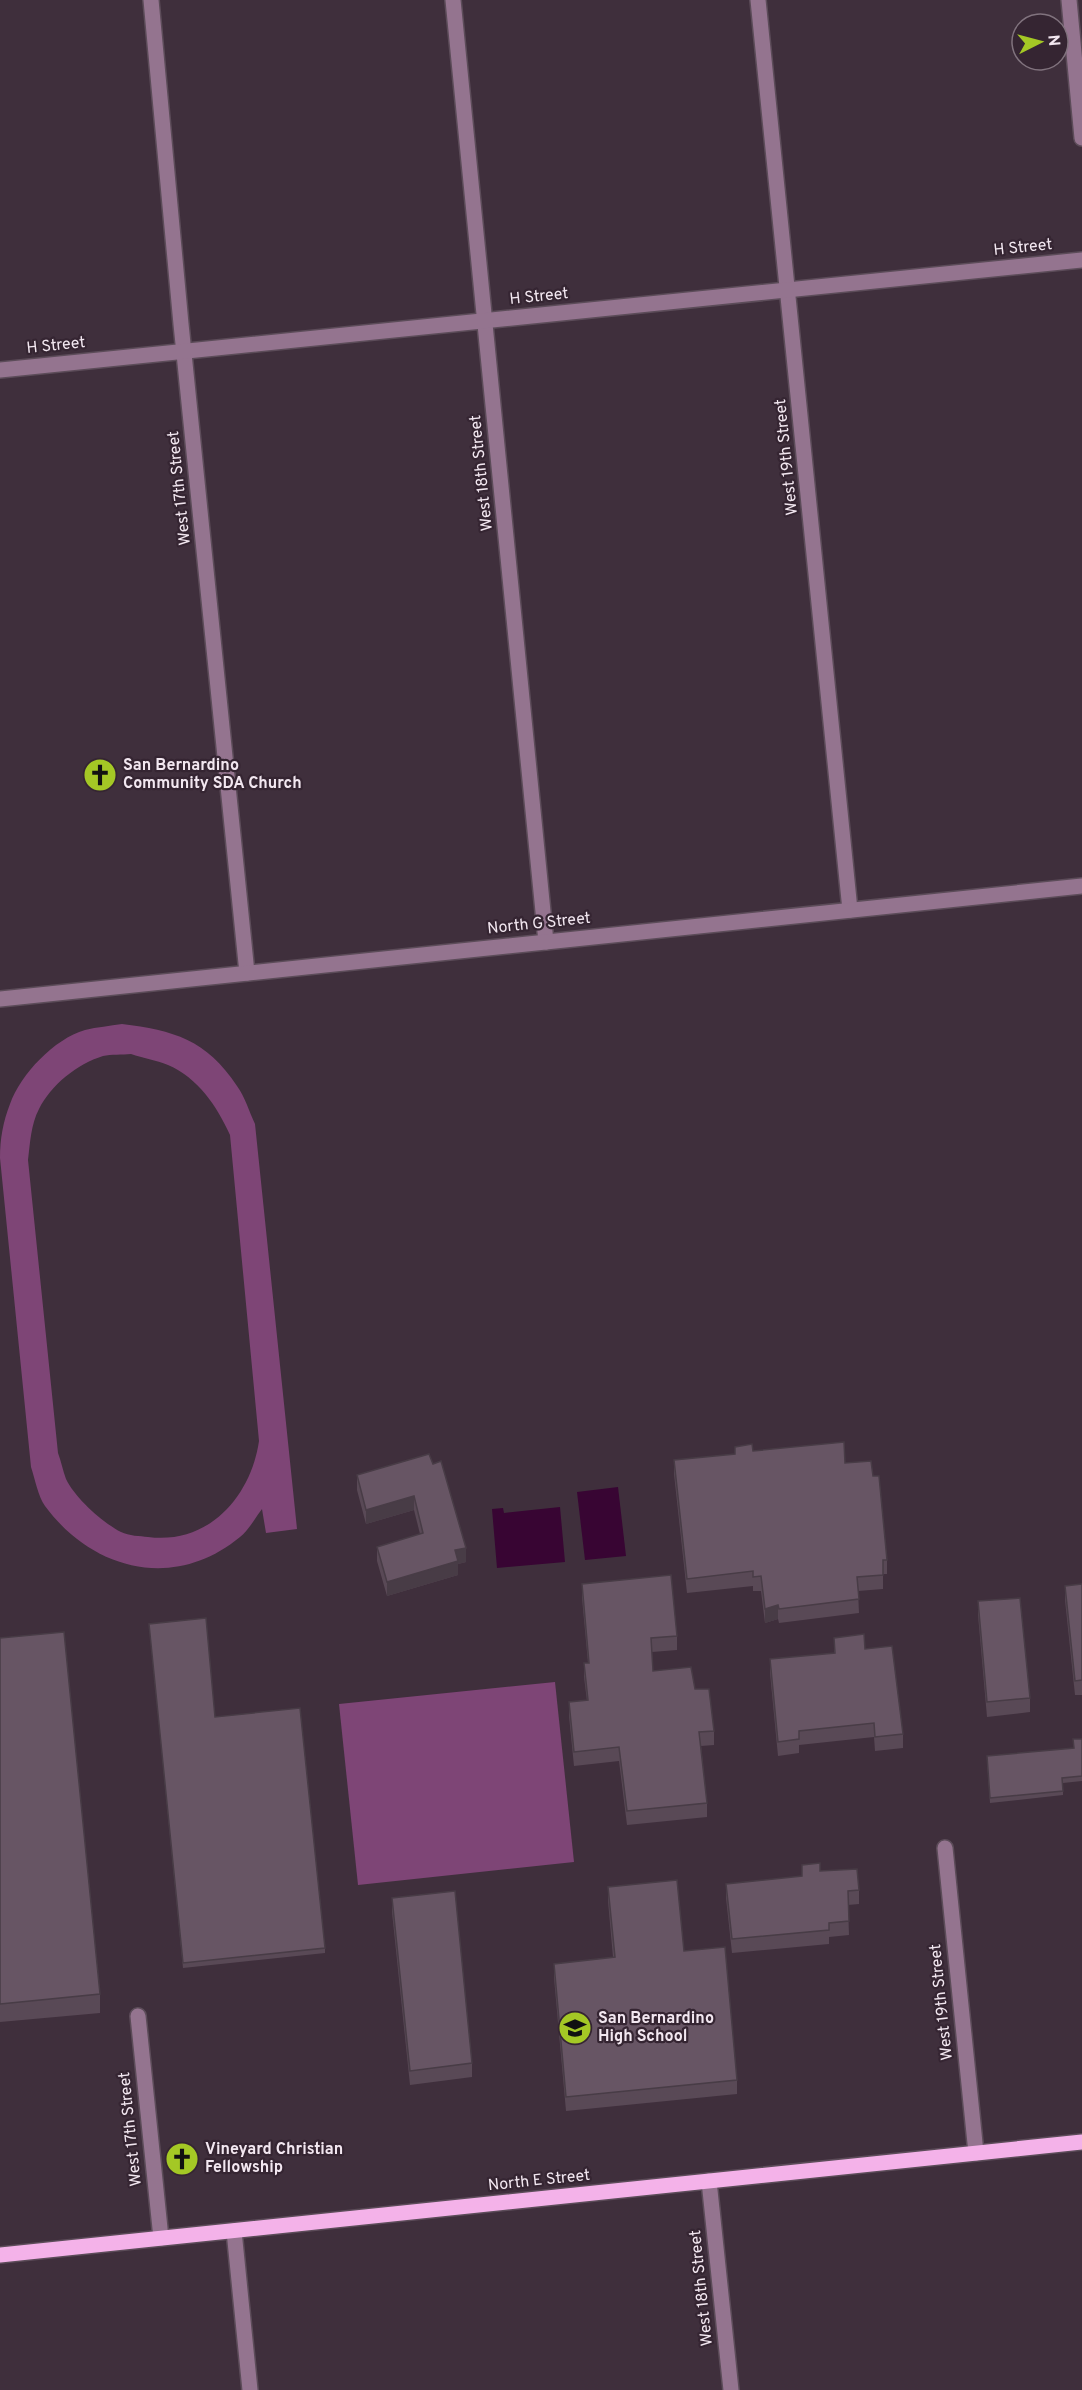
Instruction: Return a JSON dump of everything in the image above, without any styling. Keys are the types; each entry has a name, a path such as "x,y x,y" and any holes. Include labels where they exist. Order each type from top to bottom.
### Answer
{"main road":[{"name":"North E Street","path":"0,2255 1082,2142"}],"street":[{"name":"West 17th Street","path":"151,0 246,973"},
{"name":"West 18th Street","path":"453,0 546,942"},
{"name":"West 19th Street","path":"758,0 850,910"},
{"path":"1069,0 1082,138"},
{"name":"H Street","path":"0,370 1082,260"},
{"name":"North G Street","path":"0,999 1082,886"},
{"name":"West 19th Street","path":"945,1848 976,2152"},
{"name":"West 17th Street","path":"138,2016 161,2238"},
{"name":"West 18th Street","path":"709,2181 731,2390"},
{"path":"234,2231 250,2390"}],"shaded area":[{"path":"122,1024 173,1034 201,1048 226,1070 245,1099 255,1124 297,1529 266,1533 262,1509 240,1537 215,1554 189,1564 162,1568 136,1566 111,1559 87,1546 64,1528 40,1497 31,1467 0,1158 2,1131 15,1093 40,1059 73,1035 85,1030","holes":["131,1054 168,1065 189,1077 213,1104 230,1135 259,1441 247,1480 223,1513 208,1525 190,1533 170,1537 138,1536 121,1532 90,1509 66,1479 58,1453 28,1160 34,1121 50,1092 66,1076 84,1064 103,1056"]},
{"path":"618,1487 626,1556 585,1560 577,1492"},
{"path":"560,1507 565,1562 497,1568 492,1509 503,1508 504,1513"},
{"path":"555,1682 574,1862 358,1885 339,1704"}],"building":[{"path":"844,1442 845,1463 871,1461 873,1476 879,1476 887,1560 883,1560 883,1575 857,1577 859,1599 779,1609 778,1605 765,1609 761,1576 753,1577 753,1571 687,1579 674,1460 735,1454 735,1447 752,1444 753,1451"},
{"path":"429,1454 433,1464 441,1461 466,1548 455,1550 458,1561 387,1582 377,1547 423,1533 414,1496 366,1510 357,1475"},
{"path":"671,1575 677,1636 651,1638 653,1671 691,1667 695,1689 709,1689 714,1731 699,1732 707,1803 627,1811 619,1747 574,1752 569,1702 588,1700 584,1663 589,1663 582,1584"},
{"path":"1082,1584 1082,1680 1075,1681 1065,1586"},
{"path":"1020,1598 1030,1698 987,1702 978,1601"},
{"path":"206,1618 215,1717 300,1708 325,1948 183,1963 149,1624"},
{"path":"64,1632 100,1994 0,2004 0,1638"},
{"path":"864,1634 865,1649 892,1646 903,1734 875,1737 874,1723 799,1731 799,1739 778,1742 770,1659 835,1653 834,1638"},
{"path":"1073,1739 1082,1739 1082,1776 1062,1778 1063,1791 990,1798 987,1756 1074,1748"},
{"path":"820,1863 820,1871 857,1869 859,1890 848,1891 849,1921 829,1923 829,1930 732,1939 726,1884 802,1876 802,1865"},
{"path":"677,1880 684,1951 725,1947 737,2080 566,2097 554,1964 615,1957 608,1887"},
{"path":"455,1891 472,2063 410,2071 392,1898"}],"place":[{"name":"San Bernardino Community SDA Church","path":"100,775"},
{"name":"San Bernardino High School","path":"575,2028"},
{"name":"Vineyard Christian Fellowship","path":"182,2159"}]}
